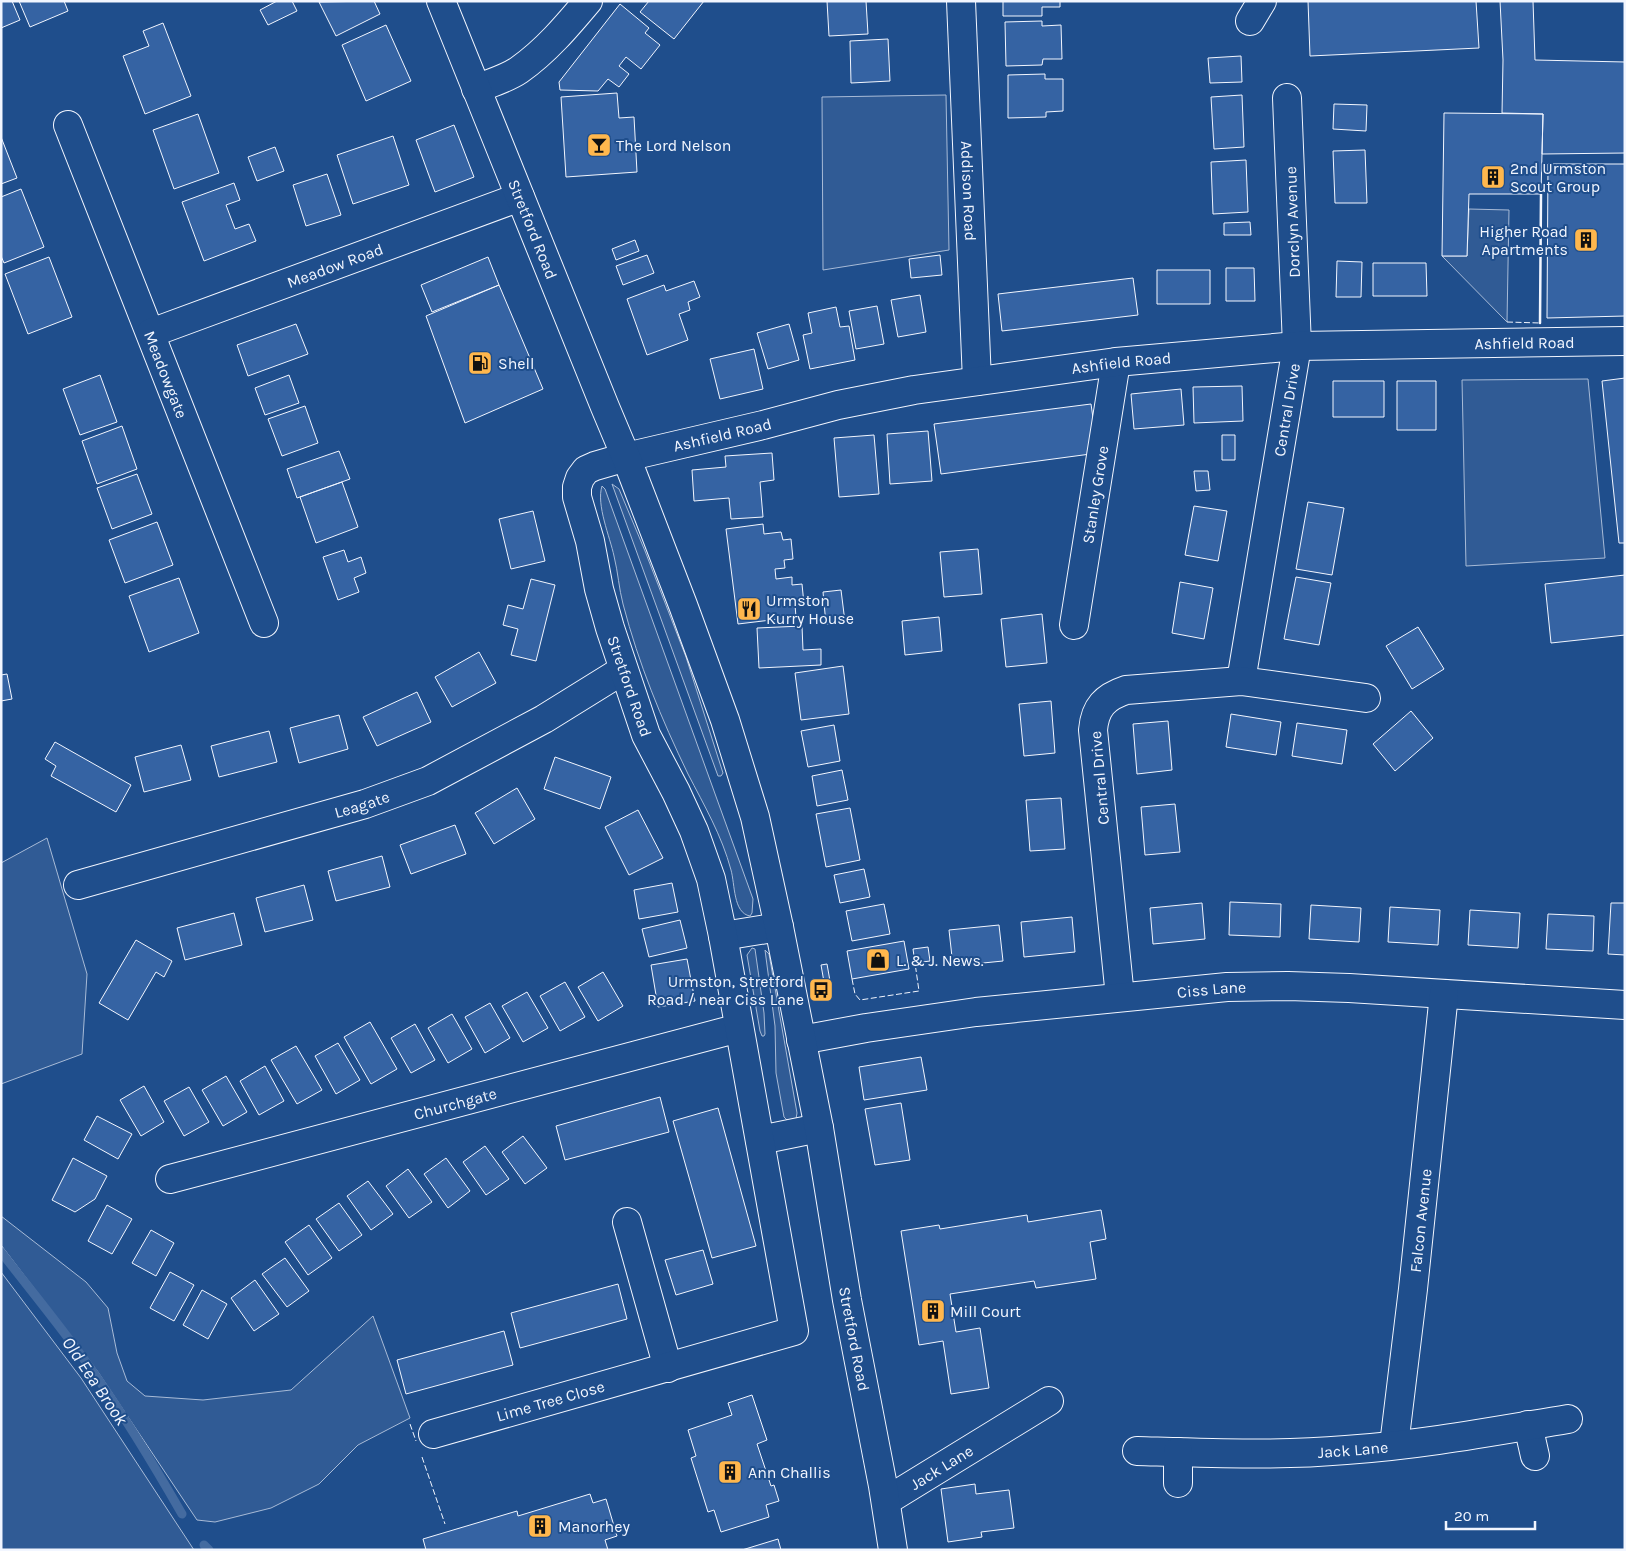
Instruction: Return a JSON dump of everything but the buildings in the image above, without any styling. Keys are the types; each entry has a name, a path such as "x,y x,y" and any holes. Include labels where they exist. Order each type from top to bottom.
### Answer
{"street":[{"name":"Stretford Road","path":"441,1 684,604 725,720 755,817 819,1128 848,1300 886,1501 893,1550"},
{"path":"476,89 505,78 519,70 561,34 588,1"},
{"name":"Addison Road","path":"962,1 977,381"},
{"name":"Dorclyn Avenue","path":"1287,98 1297,346"},
{"name":"Meadowgate","path":"68,126 264,623"},
{"name":"Meadow Road","path":"151,333 520,197"},
{"name":"Ashfield Road","path":"626,457 763,425 838,405 914,390 1116,362 1297,346 1625,341"},
{"name":"Central Drive","path":"1241,681 1297,346"},
{"name":"Stanley Grove","path":"1074,626 1116,362"},
{"name":"Stretford Road","path":"626,457 586,470 580,478 577,487 577,497 590,541 599,589 623,670 646,735 676,792 694,832 711,879 740,1028 794,1331"},
{"name":"Leagate","path":"78,885 365,804 428,781 544,718 623,670"},
{"name":"Central Drive","path":"1120,997 1093,730 1094,716 1102,704 1113,694 1126,690 1241,681 1366,698"},
{"path":"723,936 779,927"},
{"name":"Ciss Lane","path":"802,1040 930,1018 1227,987 1288,986 1625,1005"},
{"name":"Falcon Avenue","path":"1394,1445 1413,1289 1444,994"},
{"name":"Churchgate","path":"170,1179 740,1028"},
{"path":"760,1140 819,1128"},
{"path":"628,1222 668,1368"},
{"name":"Lime Tree Close","path":"433,1434 794,1331"},
{"name":"Jack Lane","path":"886,1501 1049,1401"},
{"name":"Jack Lane","path":"1137,1451 1303,1453 1347,1450 1394,1445 1568,1418"},
{"path":"1528,1425 1535,1456"},
{"path":"1178,1452 1178,1483"}],"shaded area":[{"path":"946,95 949,250 823,270 822,97"},
{"path":"1469,209 1509,210 1507,322 1442,256 1467,256"},
{"path":"1588,379 1605,558 1466,566 1462,380"},
{"path":"612,484 619,489 686,657 723,773 721,776 718,776"},
{"path":"602,486 605,489 753,899 750,916 740,910 723,845 669,732 651,691 636,648 620,592 615,562 602,511"},
{"path":"47,838 87,974 82,1054 1,1084 1,863"},
{"path":"752,948 755,949 764,1013 764,1036 762,1036 760,1031 747,955"},
{"path":"765,950 769,954 797,1113 796,1119 789,1122 784,1117 776,1073 775,1026"},
{"path":"1,1216 86,1282 108,1308 117,1353 127,1381 145,1396 203,1400 291,1390 373,1316 410,1418 358,1445 319,1484 271,1508 215,1522 197,1520 98,1372 1,1245"},
{"path":"1,1272 81,1378 194,1550 1,1550"}],"waterway":[{"name":"Old Eea Brook","path":"1,1252 96,1376 119,1410 182,1514"},
{"name":"Old Eea Brook","path":"204,1545 209,1550"}],"fence":[{"path":"1507,322 1540,323"},
{"path":"852,979 855,994 860,1000 919,991 915,963"},
{"path":"410,1424 416,1441"},
{"path":"422,1457 445,1524"}],"wall":[{"path":"1540,323 1541,194"}],"place":[{"name":"The Lord Nelson","path":"599,145"},
{"name":"2nd Urmston Scout Group","path":"1493,177"},
{"name":"Higher Road Apartments","path":"1586,240"},
{"name":"Shell","path":"480,363"},
{"name":"Urmston Kurry House","path":"749,609"},
{"name":"L. & J. News.","path":"878,960"},
{"name":"Urmston, Stretford Road / near Ciss Lane","path":"821,990"},
{"name":"Mill Court","path":"933,1311"},
{"name":"Ann Challis","path":"730,1472"},
{"name":"Manorhey","path":"540,1526"}]}
